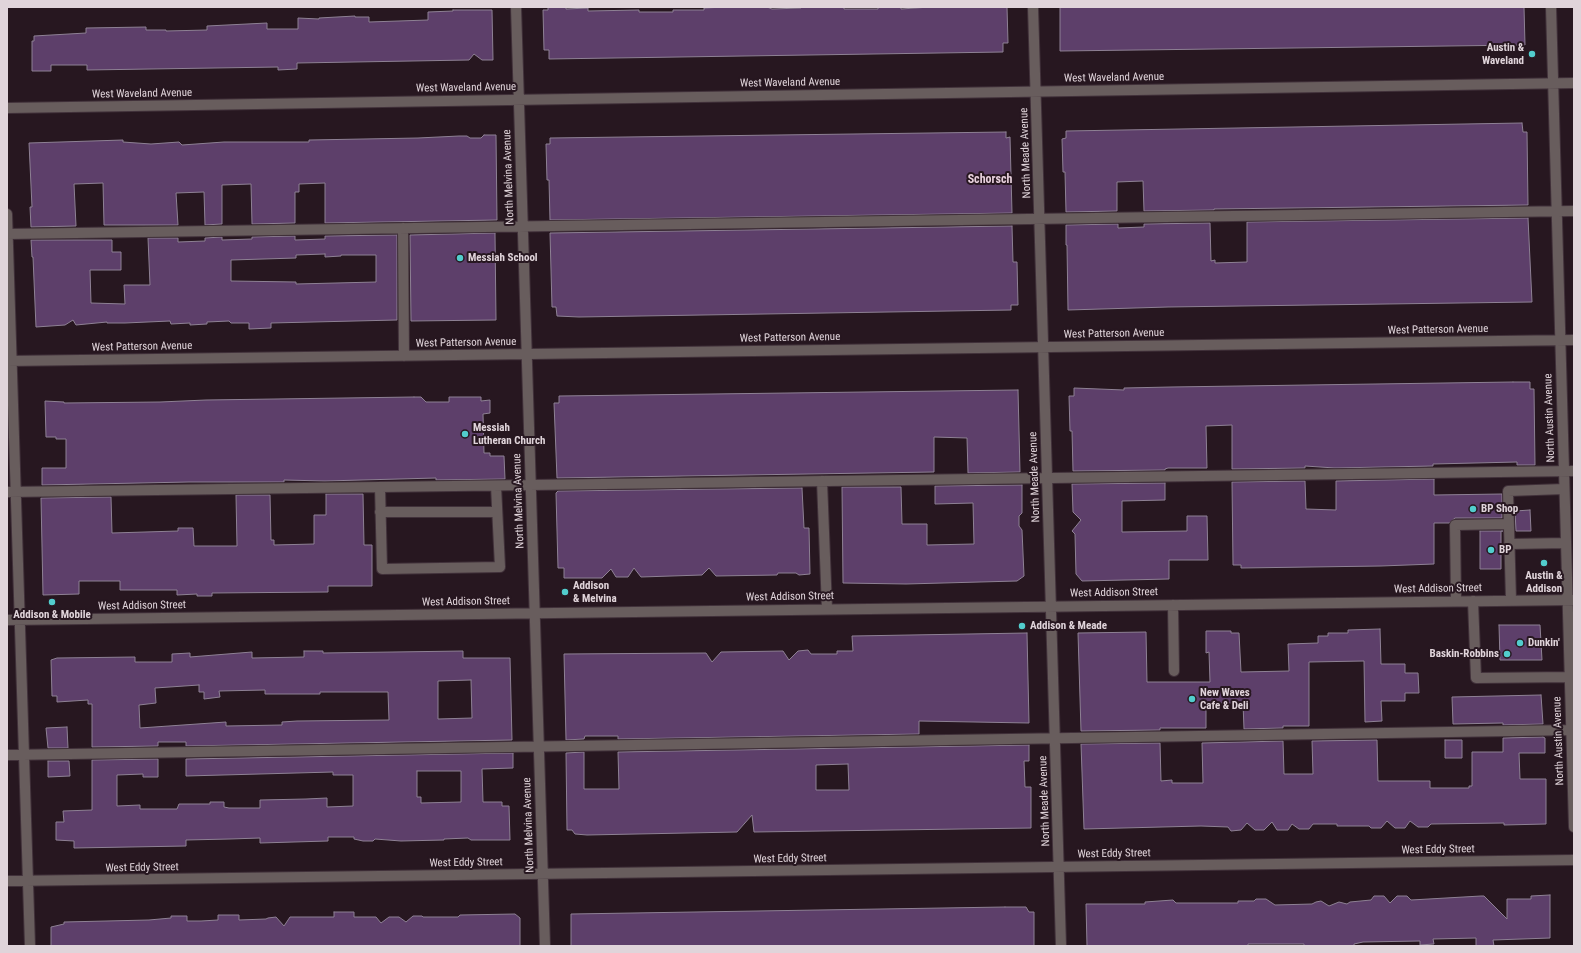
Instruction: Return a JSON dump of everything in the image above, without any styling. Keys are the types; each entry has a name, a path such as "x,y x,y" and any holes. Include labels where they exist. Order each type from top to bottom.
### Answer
{"street":[{"name":"North Melvina Avenue","path":"516,7 545,946"},
{"name":"North Meade Avenue","path":"1033,7 1061,946"},
{"name":"North Austin Avenue","path":"1551,7 1560,340 1569,471 1564,489 1566,543 1571,600 1570,677 1574,827"},
{"name":"West Waveland Avenue","path":"7,108 1574,83"},
{"path":"7,234 1574,211"},
{"path":"7,214 11,492 20,620 30,946"},
{"path":"402,228 404,356"},
{"name":"West Patterson Avenue","path":"9,361 1574,340"},
{"path":"11,492 1569,471"},
{"path":"822,481 828,609"},
{"path":"380,487 382,569 500,567 496,486"},
{"path":"1511,600 1508,492 1564,489"},
{"path":"380,512 497,512"},
{"path":"1456,601 1455,525 1509,524"},
{"path":"1509,544 1566,543"},
{"name":"West Addison Street","path":"7,620 1571,600"},
{"path":"1473,601 1476,678 1570,677"},
{"path":"1173,605 1174,670"},
{"path":"7,754 1572,730"},
{"name":"West Eddy Street","path":"7,881 1574,860"}],"building":[{"path":"548,7 566,7 566,9 588,8 588,11 639,10 639,12 673,12 673,10 704,10 704,8 725,7 767,7 772,9 844,7 844,9 878,9 878,7 901,7 901,9 930,7 1007,7 1008,43 1003,43 1003,52 549,59 549,50 544,50 543,10 548,10"},
{"path":"1060,7 1524,7 1525,45 1060,51"},
{"path":"453,10 492,10 493,60 482,60 474,54 469,60 297,63 297,69 278,70 278,67 87,70 87,65 51,65 51,71 32,71 32,41 34,41 34,36 86,33 86,28 146,27 146,30 166,31 207,30 207,26 267,23 267,29 298,29 298,18 319,19 355,16 369,17 369,22 428,20 428,12"},
{"path":"1522,123 1523,132 1527,132 1528,205 1144,211 1143,181 1117,182 1117,211 1066,212 1062,139 1066,138 1066,131"},
{"path":"1006,132 1006,138 1010,137 1012,213 550,220 546,144 550,144 550,138"},
{"path":"484,135 496,135 497,220 325,223 325,183 299,184 299,192 295,192 295,223 252,224 251,184 222,185 222,224 205,225 204,192 176,193 178,225 104,225 103,183 74,184 76,226 31,227 30,207 32,207 29,143 123,140 123,142 151,144 179,142 182,145 224,142 309,142 309,140 459,136 481,138"},
{"path":"1528,218 1532,302 1168,307 1068,310 1066,225 1118,224 1118,228 1144,227 1144,224 1210,223 1211,261 1215,260 1215,263 1247,262 1247,222"},
{"path":"1012,226 1013,262 1017,262 1018,305 1011,305 1011,310 579,317 557,316 556,307 552,307 550,233"},
{"path":"495,233 496,320 411,321 410,235"},
{"path":"397,235 397,320 271,323 271,328 249,329 249,323 231,323 229,321 207,322 207,324 190,325 190,323 171,324 170,321 125,323 107,322 76,325 73,320 65,325 36,327 31,240 112,240 112,252 121,252 121,270 90,270 91,303 125,304 124,285 150,285 148,238 178,238 178,242 205,241 205,238 222,237 222,240 252,239 252,237 295,236 295,240 325,239 325,236","holes":["325,254 325,257 341,255 376,255 376,282 296,284 296,282 231,281 231,260 296,258 296,255"]},
{"path":"1530,382 1530,389 1534,389 1535,465 1517,465 1517,462 1433,464 1433,466 1335,468 1305,466 1305,468 1232,469 1232,425 1206,426 1207,468 1073,471 1069,396 1074,396 1074,388 1124,390 1124,388 1171,387"},
{"path":"1018,390 1020,472 968,473 967,438 934,437 934,472 557,478 554,403 559,403 559,396"},
{"path":"421,397 426,402 449,402 449,397 481,397 481,401 490,400 490,413 483,414 484,453 490,453 490,456 504,456 505,479 436,480 436,478 325,481 284,480 284,482 42,485 42,468 66,468 66,439 46,437 45,401 64,403 160,402"},
{"path":"1434,479 1434,495 1502,494 1502,518 1455,518 1449,523 1434,523 1434,564 1241,568 1241,565 1233,565 1232,482 1305,481 1306,509 1336,510 1336,481"},
{"path":"1165,483 1165,500 1122,501 1122,532 1187,531 1187,516 1207,516 1208,560 1169,560 1169,579 1082,581 1076,574 1075,534 1072,531 1081,520 1073,512 1072,484"},
{"path":"1022,485 1022,513 1019,516 1019,526 1022,530 1024,576 1017,581 906,584 843,583 842,487 901,487 902,524 927,524 927,545 974,544 973,503 935,504 935,486"},
{"path":"802,488 804,528 809,528 810,574 799,575 796,573 778,573 777,575 716,576 709,568 702,575 641,577 634,568 628,577 616,577 611,569 602,578 564,578 564,568 558,568 556,493 558,491"},
{"path":"326,494 363,494 364,545 372,545 372,586 328,586 328,592 212,593 212,596 197,596 197,594 177,595 177,590 120,590 120,581 79,581 79,594 43,595 41,498 111,497 112,533 178,531 178,528 193,528 194,546 237,546 236,495 270,495 271,540 274,540 274,545 314,544 314,515 326,515"},
{"path":"1530,510 1531,531 1516,531 1515,511"},
{"name":"BP","path":"1480,531 1501,531 1501,569 1480,569"},
{"name":"Dunkin'","path":"1499,625 1540,625 1542,660 1500,660"},
{"path":"1380,629 1381,664 1405,664 1405,673 1418,673 1419,693 1405,693 1405,701 1381,701 1382,721 1365,722 1364,661 1309,662 1309,726 1244,729 1243,703 1206,703 1206,728 1081,731 1078,633 1146,632 1147,682 1210,682 1209,652 1206,653 1206,631 1231,631 1231,633 1239,633 1241,672 1289,671 1288,644 1318,643 1318,636 1328,636 1328,633 1348,633 1348,630"},
{"path":"1027,633 1029,723 919,721 919,734 618,739 618,736 585,736 584,739 566,740 564,654 706,653 712,662 721,652 783,651 789,660 798,651 808,650 811,654 837,654 837,651 853,651 852,636"},
{"path":"304,651 323,651 323,653 463,651 463,658 510,658 512,740 186,746 186,742 158,742 158,746 92,747 92,704 88,704 88,700 57,702 57,696 52,696 51,660 57,658 135,657 135,662 172,662 172,654 190,653 190,657 252,652 252,658 304,657","holes":["471,680 472,718 438,719 438,681","199,685 199,692 204,692 204,699 220,697 219,691 265,690 265,694 388,692 389,720 297,721 282,722 282,725 226,726 226,722 140,728 139,705 156,703 155,688"]},
{"path":"1541,695 1543,724 1453,724 1452,697"},
{"path":"67,727 68,748 48,748 46,728"},
{"path":"1503,738 1545,738 1545,753 1519,753 1520,779 1546,779 1546,824 1431,824 1428,827 1418,827 1410,821 1405,828 1395,828 1387,821 1381,828 1371,828 1369,826 1337,826 1337,824 1313,824 1309,829 1299,829 1292,824 1288,830 1277,830 1272,822 1264,830 1255,830 1247,823 1241,830 1231,831 1228,827 1201,826 1084,829 1081,744 1160,743 1161,781 1172,780 1172,783 1203,783 1202,743 1283,741 1284,774 1313,774 1312,741 1377,740 1378,781 1430,781 1430,788 1469,788 1469,786 1472,786 1472,752 1503,752"},
{"path":"1445,740 1462,740 1462,758 1445,758"},
{"path":"1029,745 1029,761 1024,761 1025,787 1031,787 1031,828 754,832 752,815 737,832 587,835 575,834 572,830 567,830 566,753 584,752 584,789 619,789 618,752","holes":["848,764 849,790 816,790 816,765"]},
{"path":"513,753 513,768 482,769 483,802 502,802 502,806 509,806 510,840 471,840 468,838 401,841 375,839 373,841 363,841 354,839 354,837 328,837 328,841 260,843 260,838 186,840 186,846 74,848 74,841 56,840 56,822 64,822 63,811 92,810 92,760 158,759 158,777 143,777 143,774 117,775 117,806 140,805 140,809 177,809 179,804 210,804 210,802 224,802 224,807 229,808 260,808 260,800 327,798 327,807 353,806 353,775 333,775 333,772 186,776 186,759","holes":["417,771 461,771 461,802 421,803 421,797 417,797"]},
{"path":"48,761 69,761 70,776 48,777"},
{"path":"1550,895 1550,938 1493,940 1494,946 1476,946 1476,938 1433,939 1434,944 1420,945 1420,941 1363,942 1354,944 1354,946 1248,944 1248,946 1087,946 1086,904 1145,904 1145,902 1173,900 1176,903 1238,903 1238,901 1266,899 1275,905 1312,904 1321,901 1329,906 1339,902 1347,904 1350,902 1371,900 1374,896 1384,896 1390,903 1397,896 1407,896 1411,900 1484,896 1507,919 1507,899 1531,899 1531,896"},
{"path":"1026,907 1029,912 1034,912 1034,946 571,946 571,914"},
{"path":"334,912 354,912 354,917 376,917 381,923 389,917 399,917 406,922 413,916 458,917 460,915 515,914 520,918 520,946 51,946 51,927 64,924 64,922 149,920 171,918 171,916 187,916 187,921 201,921 218,920 218,915 239,915 239,920 276,917 284,926 290,917 334,917"}],"place":[{"name":"Austin & Waveland","path":"1532,54"},
{"name":"Messiah School","path":"460,258"},
{"name":"Messiah Lutheran Church","path":"465,434"},
{"name":"BP Shop","path":"1473,509"},
{"name":"BP","path":"1491,550"},
{"name":"Austin & Addison","path":"1544,563"},
{"name":"Addison & Melvina","path":"565,592"},
{"name":"Addison & Mobile","path":"52,602"},
{"name":"Addison & Meade","path":"1022,626"},
{"name":"Dunkin'","path":"1520,643"},
{"name":"Baskin-Robbins","path":"1507,654"},
{"name":"New Waves Cafe & Deli","path":"1192,699"}],"district":[{"name":"Schorsch","path":"990,180"}]}
